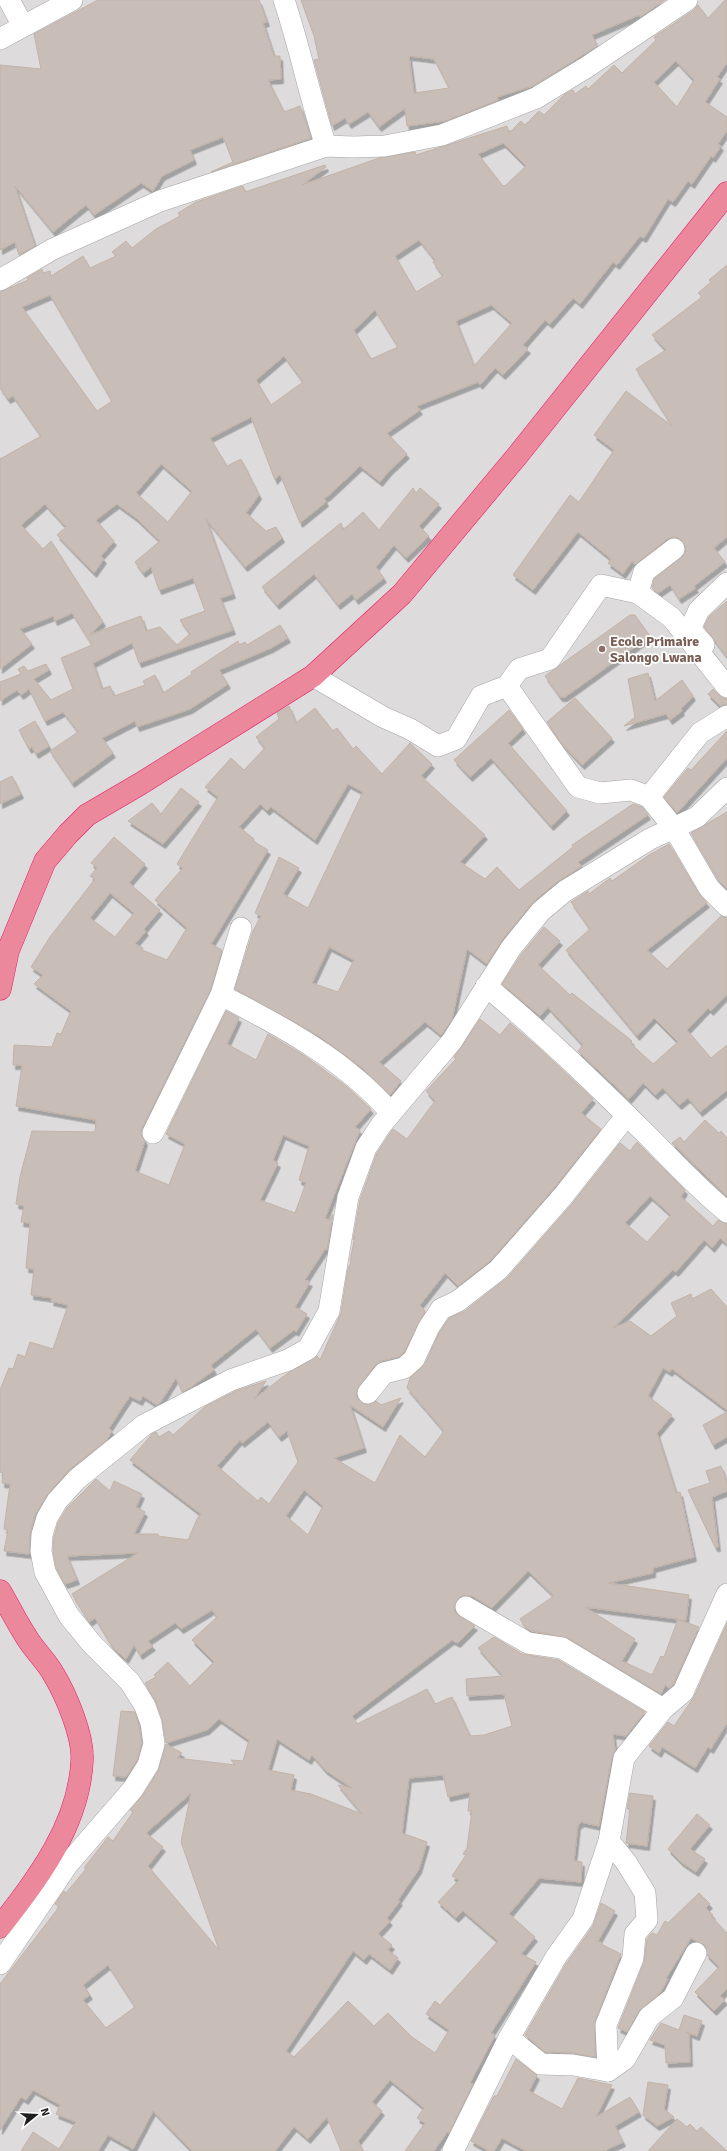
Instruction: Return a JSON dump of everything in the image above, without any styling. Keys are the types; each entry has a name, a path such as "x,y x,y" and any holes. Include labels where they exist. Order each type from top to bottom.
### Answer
{"highway":[{"path":"0,989 8,951 45,861 68,834 87,815 140,784 313,676 402,594 517,456 727,193"},
{"path":"0,1591 27,1638 54,1674 67,1700 76,1726 83,1759 78,1792 68,1820 51,1858 0,1927"}],"street":[{"path":"9,0 23,26"},
{"path":"0,39 72,0"},
{"path":"284,0 297,40 314,111 326,146"},
{"path":"0,280 53,249 160,201 326,146 385,146 442,135 536,98 587,67 687,0"},
{"path":"638,593 644,572 674,549"},
{"path":"727,583 699,610 690,630 727,671"},
{"path":"313,676 383,717 410,729 438,746 456,739 481,696 506,686 519,669 550,659 601,585 638,593 672,618 727,687"},
{"path":"506,686 578,787 600,793 631,790 649,797 674,828 709,888 727,906"},
{"path":"649,797 700,733 727,716"},
{"path":"0,1964 68,1864 133,1789 148,1766 154,1744 151,1723 145,1706 130,1682 92,1644 69,1616 44,1572 41,1551 42,1535 47,1518 56,1501 77,1480 144,1425 231,1380 288,1360 308,1349 329,1311 348,1197 366,1148 391,1113 452,1041 486,986 523,932 541,911 565,891 650,839 697,817 727,788"},
{"path":"153,1133 221,995 241,928"},
{"path":"486,986 538,1028 627,1115 703,1193 727,1212"},
{"path":"221,995 283,1027 334,1061 373,1092 391,1113"},
{"path":"368,1393 384,1373 404,1368 414,1359 441,1309 458,1301 498,1270 563,1196 627,1115"},
{"path":"453,2151 509,2038 556,1957 583,1918 609,1841 624,1758 663,1709 682,1692 727,1594"},
{"path":"466,1607 528,1643 562,1648 663,1709"},
{"path":"608,2071 606,2026 633,1958 635,1934 647,1920 645,1893 626,1862 609,1841"},
{"path":"509,2038 541,2064 573,2065 608,2071 625,2059 649,2016 673,1998 696,1953"}],"shaded area":[{"path":"0,0 727,0 727,2151 0,2151"}],"building":[{"path":"98,0 259,0 267,22 263,23 274,56 280,56 281,79 268,80 284,112 300,106 311,138 211,172 233,162 223,137 190,150 194,160 162,176 153,191 141,183 94,215 86,205 53,232 15,186 35,246 19,255 15,242 0,250 0,65 41,69 34,34"},
{"path":"301,0 665,0 640,17 639,15 592,35 597,46 533,86 497,97 498,100 445,121 407,126 405,108 379,127 368,112 349,124 345,118 332,126 314,60 319,59 314,36","holes":["409,56 434,59 449,88 414,93"]},
{"path":"725,0 727,0 727,63 717,77 720,79 705,102 727,117 727,131 718,144 721,146 713,158 711,156 692,184 688,181 673,202 668,199 644,238 640,236 617,265 613,262 580,304 573,298 550,324 545,320 523,345 528,349 503,375 495,368 480,385 478,382 417,406 420,410 387,433 407,454 380,482 360,466 324,498 326,502 300,523 280,474 275,480 251,417 210,438 227,466 241,459 259,495 246,513 266,531 276,527 282,538 245,567 206,519 233,594 220,598 233,630 139,663 132,643 93,663 102,689 110,686 114,696 145,685 143,681 155,675 163,693 192,674 191,672 238,641 239,645 245,642 247,645 280,625 288,638 271,648 219,670 228,684 190,709 137,727 135,721 102,738 113,753 72,783 50,751 78,732 63,712 45,721 29,689 21,695 17,690 0,701 0,682 21,674 18,669 24,666 28,671 46,664 49,670 34,679 51,700 73,689 61,658 92,645 72,613 55,621 53,616 20,629 32,644 0,669 0,459 41,436 13,396 8,399 0,388 0,292 28,280 27,278 42,269 43,273 50,271 51,276 83,256 90,268 116,256 112,252 126,241 132,248 156,229 180,216 178,213 196,202 243,186 245,192 325,165 326,167 302,185 379,158 415,152 416,155 507,126 509,133 521,121 525,125 539,111 544,115 565,94 573,90 575,94 586,86 588,89 614,65 622,73 656,40 654,37 694,10 698,5 708,18","holes":["676,61 694,80 677,107 654,82","503,143 526,166 506,185 503,186 478,154","419,240 435,260 433,262 443,276 416,292 395,256","50,295 112,401 97,411 22,307","491,305 512,323 474,366 456,321","375,310 398,347 371,359 354,330","284,356 303,382 271,405 256,380","161,464 192,491 168,522 136,493","45,504 66,527 57,535 94,573 104,559 101,556 114,541 96,520 117,504 136,518 160,541 135,562 143,573 151,567 159,590 193,578 205,611 180,620 190,634 177,645 160,627 146,631 141,616 89,635 103,622 51,541 43,549 21,525"]},
{"path":"727,265 727,537 714,548 725,562 694,586 696,588 679,599 670,585 658,593 652,588 654,579 685,554 686,547 679,538 673,537 667,539 635,565 632,561 623,574 608,563 611,559 578,532 533,590 513,575 570,495 579,502 614,450 594,435 626,391 672,426 636,369 666,350 652,335 702,297 698,293 711,282 709,280"},
{"path":"413,488 416,493 420,488 439,504 419,526 429,536 406,558 394,545 376,567 384,578 356,600 352,594 338,605 314,574 277,605 262,587 341,523 343,530 363,512 379,530"},
{"path":"727,601 727,657 704,627 709,617"},
{"path":"630,615 635,615 650,636 565,697 560,697 545,676"},
{"path":"648,673 655,701 682,680 693,696 681,709 682,711 670,720 666,714 624,726 635,717 628,679"},
{"path":"713,689 722,698 727,699 727,704 720,706 708,694"},
{"path":"575,698 612,738 582,765 562,744 547,722"},
{"path":"289,706 296,723 315,708 333,731 337,728 353,749 356,746 382,774 410,743 432,764 421,776 485,835 460,862 485,879 497,867 519,890 573,847 572,845 633,804 642,807 648,815 578,862 582,866 557,882 533,902 502,940 487,964 467,949 452,1019 442,1034 441,1035 425,1022 379,1062 401,1081 390,1095 361,1067 319,1036 235,989 253,931 261,916 255,913 279,857 299,868 283,894 308,908 363,792 348,784 315,840 271,807 267,811 260,804 239,827 254,839 253,841 268,850 211,944 222,950 210,991 142,1128 141,1134 145,1141 135,1171 169,1185 185,1144 166,1134 226,1011 239,1018 227,1044 256,1060 268,1034 305,1056 346,1086 371,1109 355,1127 360,1130 325,1218 329,1220 333,1214 327,1250 325,1249 305,1280 310,1282 295,1307 307,1314 296,1332 294,1330 270,1348 256,1329 211,1365 214,1370 191,1387 182,1392 176,1378 160,1403 157,1405 143,1396 140,1401 130,1396 109,1428 112,1431 106,1441 69,1470 47,1495 35,1515 30,1534 29,1554 4,1551 8,1530 4,1529 10,1484 2,1483 3,1473 0,1472 0,1390 9,1368 13,1369 18,1354 25,1357 30,1342 53,1349 68,1305 51,1301 52,1298 31,1295 34,1269 26,1268 30,1223 21,1222 24,1206 16,1204 20,1177 32,1131 95,1132 96,1120 16,1106 22,1065 13,1065 14,1045 52,1047 57,1033 61,1034 71,1011 34,984 43,975 31,967 50,937 95,879 90,876 97,868 91,863 114,837 145,864 129,883 160,910 144,929 146,931 135,944 143,948 142,950 167,960 187,928 155,900 183,868 177,864 218,797 205,787 231,758 244,770 265,748 256,737 279,719 277,713","holes":["110,893 134,913 115,937 90,918","329,947 354,960 338,992 312,983","283,1135 309,1146 299,1180 306,1183 295,1213 260,1200 278,1163 273,1160"]},
{"path":"509,710 523,729 508,743 567,811 551,826 491,758 470,777 454,760"},
{"path":"35,721 49,746 36,754 32,747 29,749 19,730"},
{"path":"727,731 727,758 677,813 664,797 688,768 691,770"},
{"path":"12,776 21,794 0,804 0,782"},
{"path":"181,788 199,802 163,844 128,821 152,803 161,814"},
{"path":"727,812 727,889 719,881 691,833"},
{"path":"669,844 699,894 707,903 647,950 667,969 721,916 727,918 727,994 711,1011 708,1008 687,1030 711,1058 727,1045 727,1090 700,1112 688,1098 679,1105 663,1088 655,1095 643,1083 629,1099 578,1051 583,1045 548,1007 540,1016 502,984 521,955 544,927 560,941 538,965 570,995 572,993 632,1041 630,1043 653,1064 678,1042 654,1018 637,1036 566,950 590,929 571,902 588,891 589,894 610,878 612,881 649,855"},
{"path":"480,1019 500,1035 510,1023 593,1099 581,1113 601,1129 554,1188 490,1261 458,1286 445,1273 420,1305 425,1311 404,1352 398,1357 381,1361 375,1365 356,1391 357,1398 366,1405 376,1401 381,1405 401,1398 383,1427 350,1405 364,1448 334,1458 375,1483 400,1435 425,1457 444,1431 407,1388 410,1378 425,1364 439,1333 449,1318 465,1311 507,1278 572,1204 620,1143 630,1151 637,1142 685,1190 681,1197 713,1226 718,1220 727,1224 727,1244 720,1238 712,1248 704,1240 676,1272 673,1270 613,1328 630,1321 651,1336 677,1316 671,1303 691,1294 692,1299 711,1289 727,1307 727,1410 672,1369 670,1372 663,1368 648,1396 672,1415 657,1433 676,1493 680,1492 694,1557 653,1568 653,1573 608,1583 689,1595 686,1620 679,1620 699,1627 673,1685 669,1688 665,1685 661,1694 568,1638 532,1631 526,1628 520,1619 554,1596 528,1571 492,1608 472,1596 466,1595 460,1597 454,1607 455,1613 475,1626 458,1643 452,1640 352,1716 357,1724 427,1689 435,1704 452,1697 470,1736 484,1735 512,1726 504,1694 467,1696 466,1679 503,1676 478,1648 494,1637 522,1654 558,1660 645,1712 626,1736 613,1734 615,1750 611,1761 599,1826 581,1822 578,1824 574,1861 582,1862 581,1882 539,1878 509,1914 535,1937 521,1954 536,1962 491,2033 495,2035 470,2083 473,2084 449,2133 447,2132 434,2151 405,2151 425,2123 417,2118 424,2108 390,2080 372,2102 382,2111 358,2141 363,2151 341,2151 327,2117 308,2139 294,2127 275,2151 192,2151 153,2111 133,2149 108,2135 98,2151 21,2151 33,2132 59,2149 76,2122 56,2114 60,2105 33,2090 26,2100 21,2097 0,2130 0,1984 59,1907 55,1904 64,1891 66,1893 86,1869 84,1868 108,1837 113,1841 133,1812 130,1810 143,1795 158,1771 166,1744 182,1753 177,1758 235,1765 231,1760 243,1761 249,1740 219,1719 207,1730 166,1743 162,1719 155,1700 145,1683 156,1677 154,1675 168,1662 190,1686 214,1662 192,1640 217,1617 212,1610 181,1629 175,1623 148,1641 153,1646 140,1655 134,1645 126,1659 113,1648 95,1618 89,1622 72,1594 138,1553 67,1556 77,1580 65,1584 56,1568 53,1550 54,1537 58,1523 67,1508 96,1479 110,1491 114,1481 142,1494 136,1507 145,1512 134,1534 158,1534 158,1536 188,1540 197,1519 201,1514 130,1460 152,1434 156,1432 159,1437 169,1431 173,1435 206,1406 236,1391 266,1381 254,1399 288,1373 317,1356 320,1360 341,1313 348,1269 351,1262 360,1200 377,1153 393,1129 407,1139 435,1101 426,1091 456,1059 454,1057","holes":["650,1196 671,1215 647,1242 625,1223","268,1422 279,1437 287,1431 298,1462 269,1504 261,1497 258,1501 217,1466 240,1440 242,1443","304,1490 323,1506 308,1535 286,1516","585,1607 678,1619 664,1657 661,1656 652,1675 622,1661 635,1639","277,1739 309,1760 312,1755 325,1770 352,1788 338,1785 362,1814 311,1794 291,1790 294,1775 268,1770","443,1775 448,1797 470,1792 468,1811 472,1811 467,1848 463,1854 466,1855 452,1876 459,1880 438,1902 456,1918 463,1911 498,1941 440,2005 435,2001 426,2014 449,2030 435,2053 412,2037 388,2013 374,2026 348,2001 294,2057 286,2051 353,1951 364,1960 369,1954 390,1970 398,1958 388,1950 392,1945 378,1934 390,1921 387,1918 400,1901 398,1900 419,1869 427,1842 402,1833 409,1778","191,1793 181,1842 219,1950 148,1866 163,1847 146,1833","108,1965 135,2007 106,2028 83,2000 90,1995 83,1985"]},
{"path":"705,1120 719,1133 721,1131 727,1138 727,1196 672,1143 680,1137 684,1142"},
{"path":"727,1412 727,1437 713,1445 703,1425"},
{"path":"721,1466 727,1483 727,1491 712,1497 718,1547 715,1547 688,1490 710,1483 706,1471"},
{"path":"727,1623 727,1723 711,1749 708,1747 695,1768 662,1747 659,1753 649,1746 668,1722 674,1726 694,1697"},
{"path":"121,1711 135,1712 142,1743 137,1760 126,1777 113,1776"},
{"path":"630,1793 653,1796 647,1846 626,1843 630,1809 627,1809"},
{"path":"697,1814 710,1825 690,1849 705,1859 696,1872 681,1862 668,1849"},
{"path":"699,1893 710,1904 706,1908 713,1915 711,1916 727,1933 727,1989 720,1996 725,2000 714,2011 695,1992 719,1967 707,1955 706,1946 691,1938 666,1978 668,1979 660,1993 639,2011 627,2032 618,2028 644,1962 647,1939 652,1933 657,1935 665,1921 668,1923"},
{"path":"601,1903 615,1911 598,1941 621,1954 595,2021 595,2057 573,2053 545,2052 525,2035 566,1964 593,1926"},
{"path":"684,2015 702,2021 697,2036 686,2032 689,2034 690,2062 666,2063 665,2045 650,2040 661,2023 679,2030"},
{"path":"516,2059 537,2075 529,2091 562,2109 578,2078 612,2085 596,2117 630,2097 639,2112 615,2126 623,2142 604,2151 526,2151 502,2138 494,2151 489,2151 471,2141 494,2096 497,2096"},
{"path":"648,2082 668,2085 664,2109 674,2117 657,2126 643,2115"},
{"path":"677,2119 687,2127 690,2124 697,2131 701,2127 727,2151 648,2151"}],"place":[{"name":"Ecole Primaire Salongo Lwana","path":"602,649"}]}
